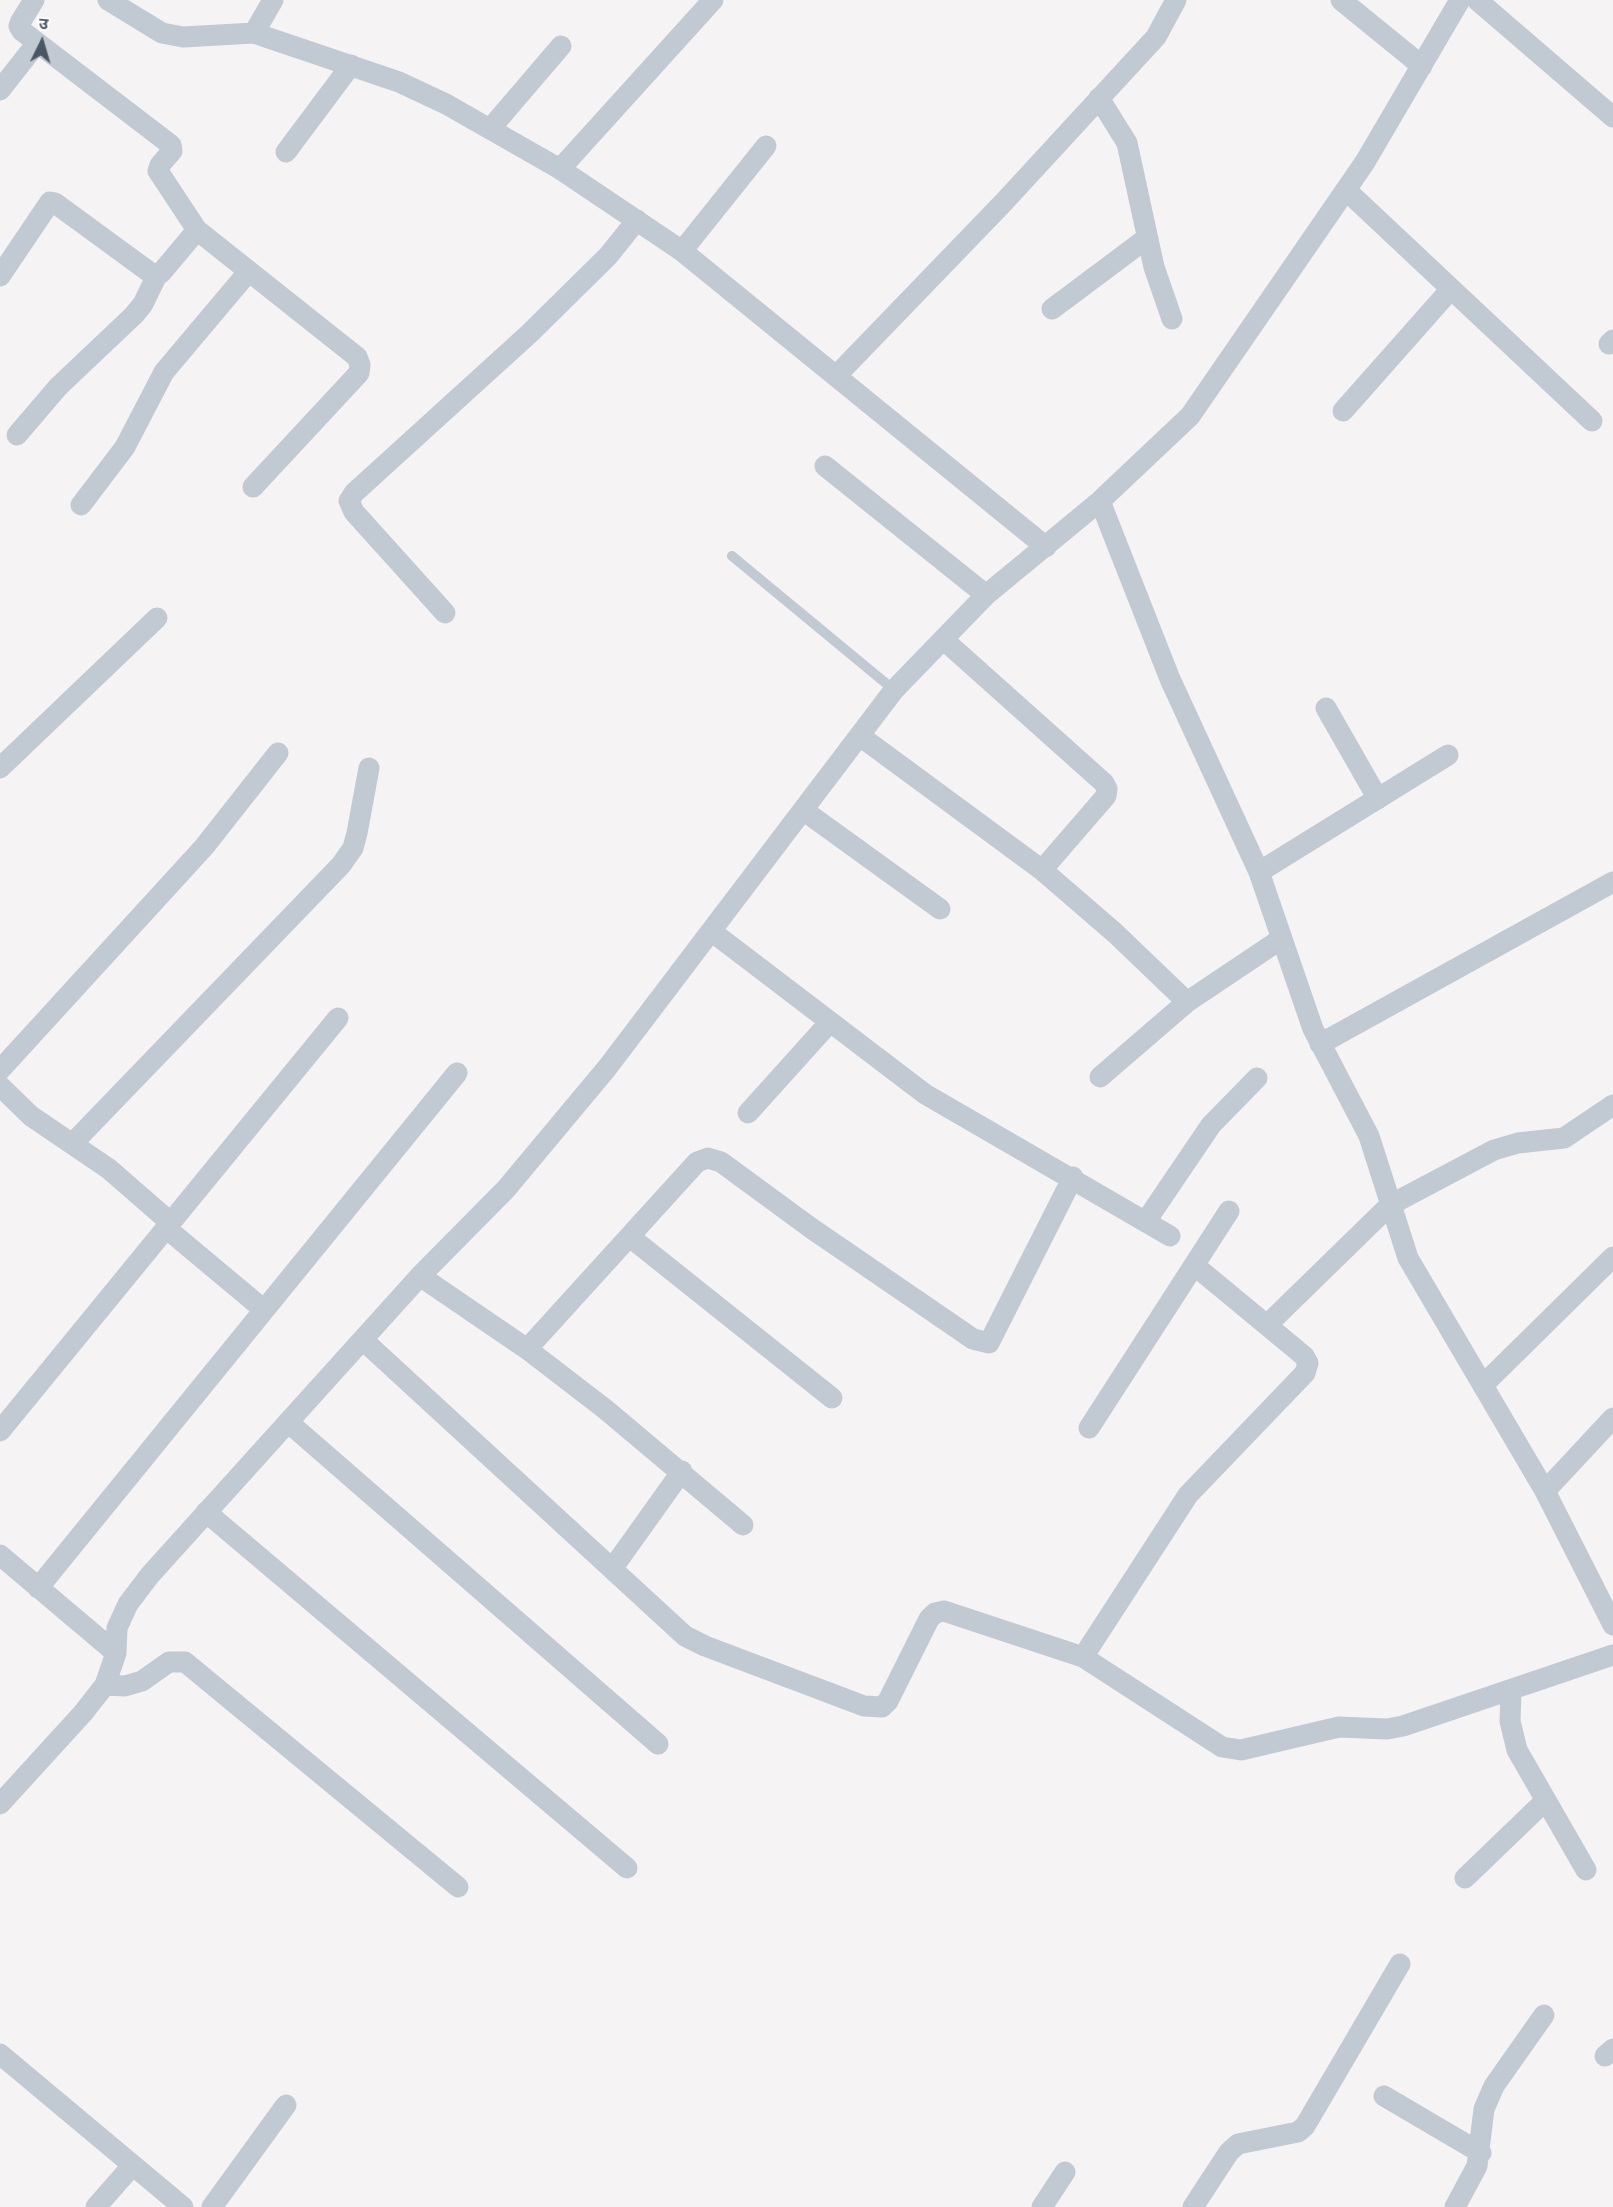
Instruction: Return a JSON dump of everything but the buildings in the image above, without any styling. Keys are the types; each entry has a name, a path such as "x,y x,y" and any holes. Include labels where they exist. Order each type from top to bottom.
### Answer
{"street":[{"path":"34,0 19,26 37,43 171,144 172,151 160,165 158,171 197,230 357,357 360,365 359,373 253,487"},
{"path":"108,0 135,8 154,30 171,35 254,33 420,90 560,169 682,251 1046,547"},
{"path":"254,33 273,0"},
{"path":"560,169 713,0"},
{"path":"837,375 1003,203 1156,37 1176,0"},
{"path":"1341,0 1422,66"},
{"path":"0,1804 83,1713 105,1685 116,1653 117,1628 128,1604 206,1512 420,1276 506,1189 607,1068 894,690 986,595 1100,501 1190,416 1346,190 1460,0"},
{"path":"1477,0 1613,117"},
{"path":"0,90 37,43"},
{"path":"490,129 561,46"},
{"path":"286,152 351,65"},
{"path":"1099,98 1127,143 1147,238 1172,319"},
{"path":"682,251 766,146"},
{"path":"1346,190 1592,420"},
{"path":"0,276 50,202 55,203 152,274 157,275"},
{"path":"445,613 354,512 349,501 354,493 530,333 608,256 637,220"},
{"path":"17,435 58,387 134,315 143,304 157,275 197,230"},
{"path":"1052,309 1147,238"},
{"path":"81,505 125,447 164,372 249,271"},
{"path":"1343,411 1451,289"},
{"path":"825,466 986,595"},
{"path":"1100,501 1170,679 1258,872 1320,1044 1369,1136 1408,1258 1545,1491 1613,1624"},
{"path":"0,768 157,618"},
{"path":"944,640 1104,783 1107,789 1106,796 1042,870"},
{"path":"1326,708 1378,799"},
{"path":"860,736 1042,870 1115,933 1187,1002"},
{"path":"0,1070 204,847 278,753"},
{"path":"1258,872 1448,755"},
{"path":"72,1144 341,865 353,848 369,768"},
{"path":"804,810 940,909"},
{"path":"1320,1044 1613,882"},
{"path":"711,931 926,1094 1073,1177 1170,1236"},
{"path":"1100,1077 1187,1002 1281,939"},
{"path":"0,1431 338,1018"},
{"path":"748,1113 830,1022"},
{"path":"38,1588 457,1073"},
{"path":"1146,1221 1211,1125 1257,1078"},
{"path":"0,1086 31,1116 109,1169 263,1309"},
{"path":"1267,1325 1390,1205 1494,1150 1518,1143 1564,1138 1613,1105"},
{"path":"527,1349 696,1162 708,1158 721,1162 811,1228 963,1333 973,1339 989,1343 1073,1177"},
{"path":"1089,1428 1229,1211"},
{"path":"630,1237 832,1398"},
{"path":"1483,1385 1613,1257"},
{"path":"1083,1657 1188,1495 1305,1373 1308,1363 1304,1356 1194,1265"},
{"path":"420,1276 527,1349 682,1471 742,1525"},
{"path":"363,1340 685,1636 705,1646 873,1708 882,1707 888,1701 929,1619 935,1613 955,1613 1083,1657 1222,1747 1242,1750 1339,1727 1387,1729 1403,1726 1613,1655"},
{"path":"1545,1491 1613,1418"},
{"path":"288,1422 658,1744"},
{"path":"612,1569 682,1471"},
{"path":"206,1512 627,1868"},
{"path":"0,1556 116,1653"},
{"path":"105,1685 124,1686 142,1681 169,1662 185,1662 458,1887"},
{"path":"1511,1691 1511,1733 1517,1750 1586,1870"},
{"path":"1465,1878 1545,1800"},
{"path":"1194,2207 1229,2152 1238,2144 1298,2132 1305,2126 1400,1964"},
{"path":"1455,2207 1477,2166 1481,2153 1484,2109 1494,2086 1544,2015"},
{"path":"0,2054 183,2207"},
{"path":"1384,2096 1481,2153"},
{"path":"212,2207 286,2105"},
{"path":"96,2207 132,2166"},
{"path":"1042,2207 1065,2172"}],"lane":[{"path":"732,556 894,690"}]}
